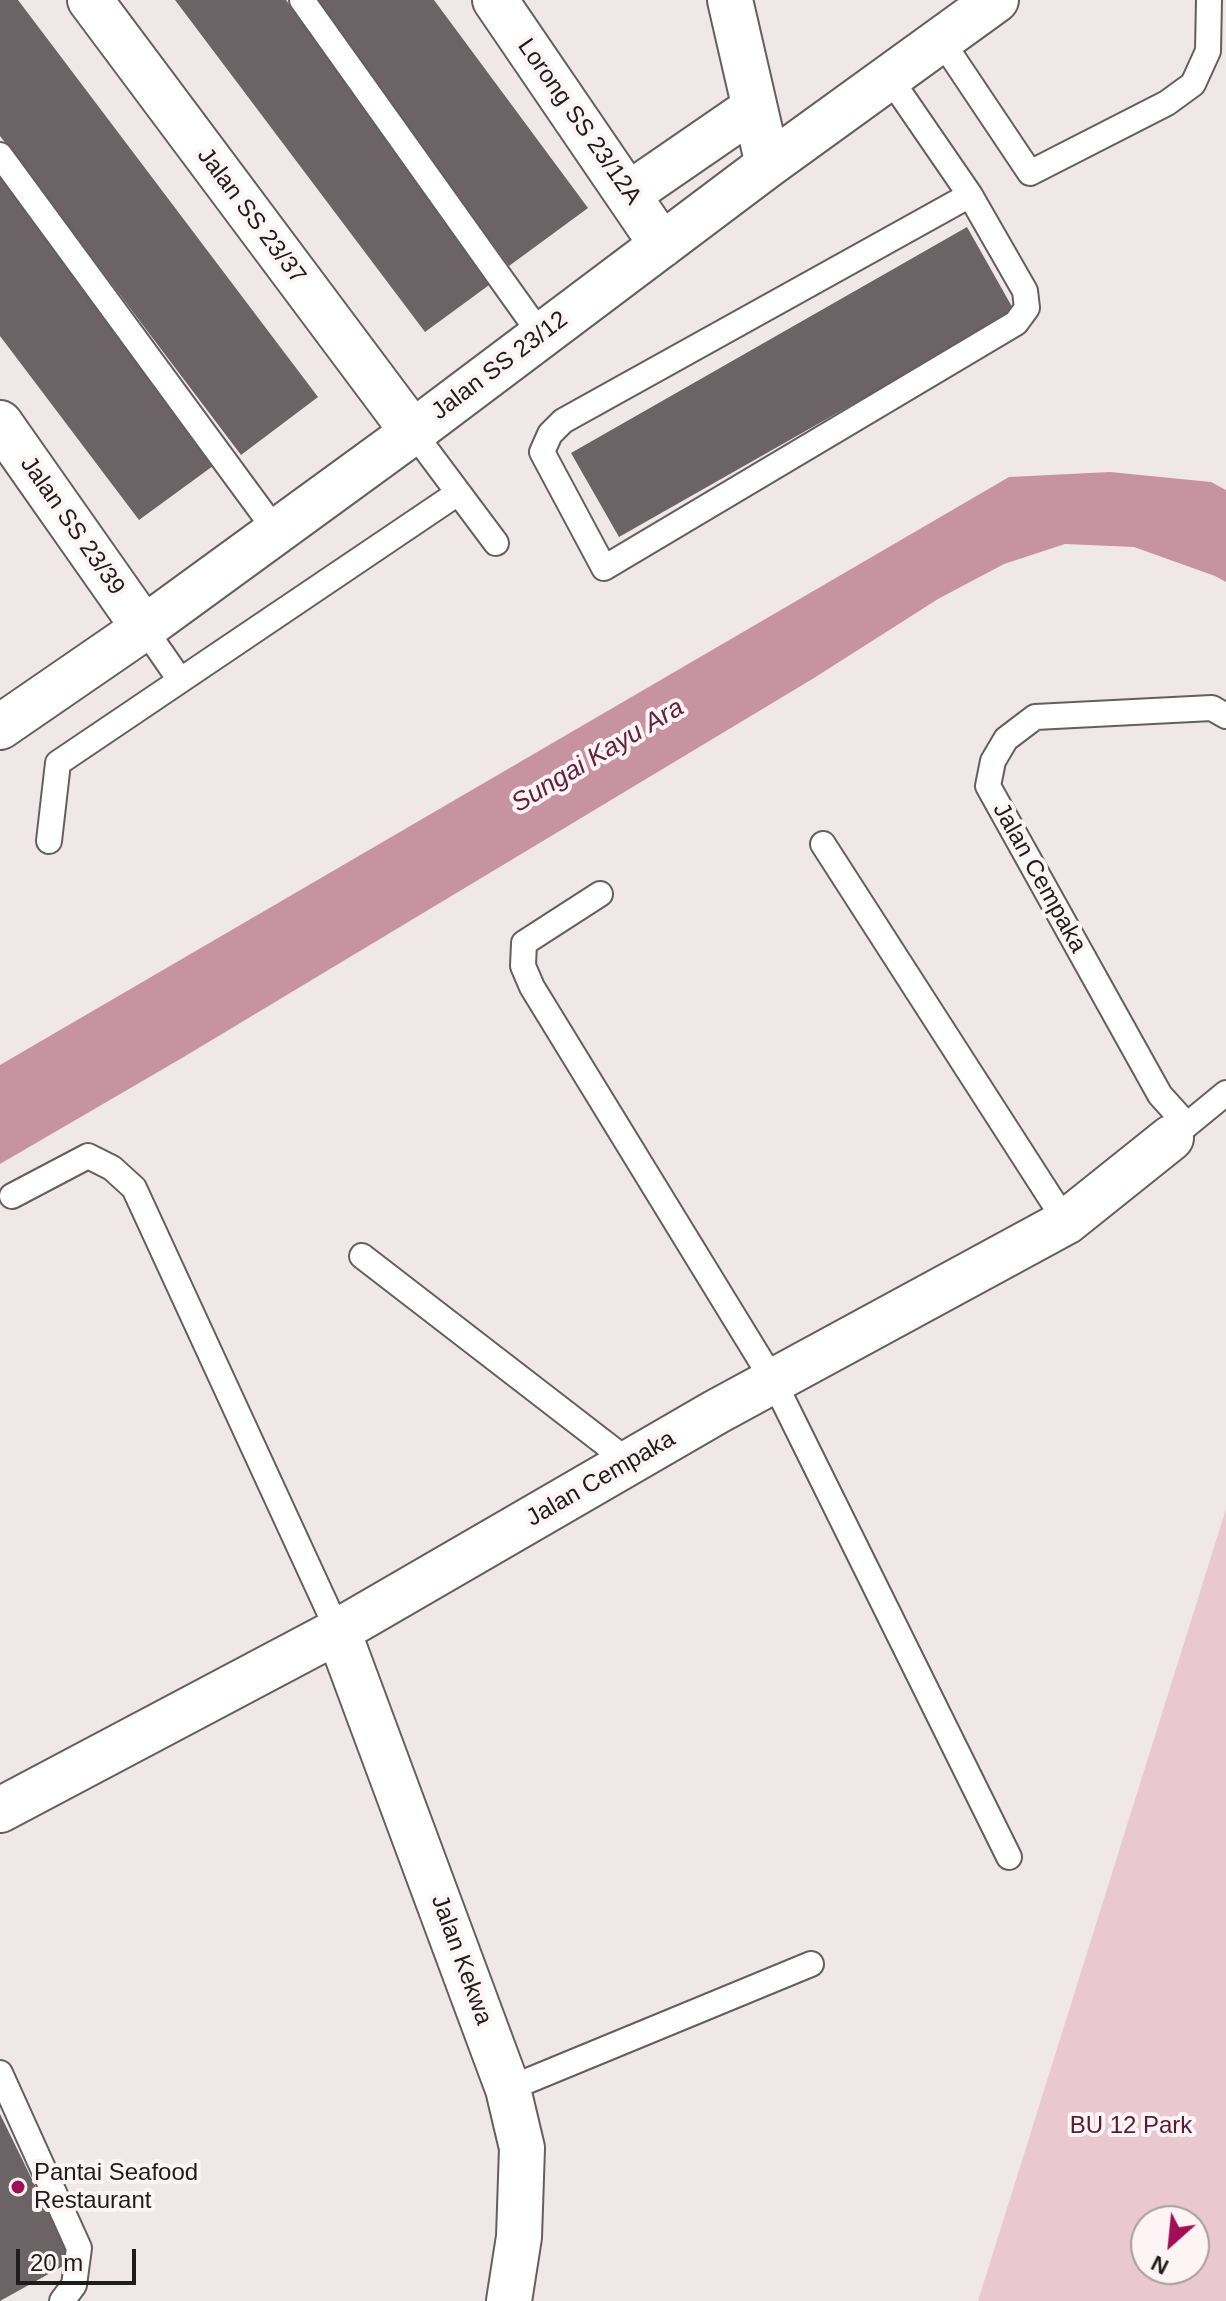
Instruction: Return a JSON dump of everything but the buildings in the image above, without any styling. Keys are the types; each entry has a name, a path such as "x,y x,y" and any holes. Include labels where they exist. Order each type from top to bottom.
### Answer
{"street":[{"name":"Jalan SS 23/37","path":"90,0 413,432"},
{"name":"Lorong SS 23/12A","path":"495,0 662,245"},
{"path":"730,0 768,165"},
{"name":"Jalan SS 23/12","path":"0,727 144,628 413,432 768,165 996,0"},
{"path":"629,194 754,108"},
{"name":"Jalan SS 23/39","path":"0,423 144,628"},
{"name":"Jalan Cempaka","path":"0,1810 338,1631 629,1462 1066,1222 1179,1132"},
{"name":"Jalan Kekwa","path":"338,1631 508,2089 522,2148 519,2237 509,2301"}],"lane":[{"path":"302,0 541,335"},
{"path":"941,40 1030,173 1167,103 1193,84 1208,51 1209,0"},
{"path":"889,77 970,195 1025,291 1027,308 1016,323 604,568 542,452 550,434 563,421 970,195"},
{"path":"0,155 276,531"},
{"path":"413,432 496,543"},
{"path":"49,841 58,763 458,493"},
{"path":"144,628 180,680"},
{"name":"Jalan Cempaka","path":"1226,716 1212,708 1035,717 1006,739 993,761 988,786 1179,1132 1226,1093"},
{"path":"823,844 1066,1222"},
{"path":"600,894 524,943 523,966 532,987 774,1382 1009,1857"},
{"path":"12,1196 88,1156 112,1168 134,1188 338,1631"},
{"path":"362,1256 629,1462"},
{"path":"508,2089 811,1964"},
{"path":"0,2073 79,2248 74,2285 62,2301"}],"green space":[{"name":"BU 12 Park","path":"1226,1509 1226,2301 978,2301"}],"water":[{"name":"Sungai Kayu Ara","path":"1110,472 1211,482 1226,490 1226,582 1134,547 1065,544 1004,564 938,599 814,678 0,1164 0,1065 1009,477"}],"place":[{"name":"Pantai Seafood Restaurant","path":"18,2187"}]}
